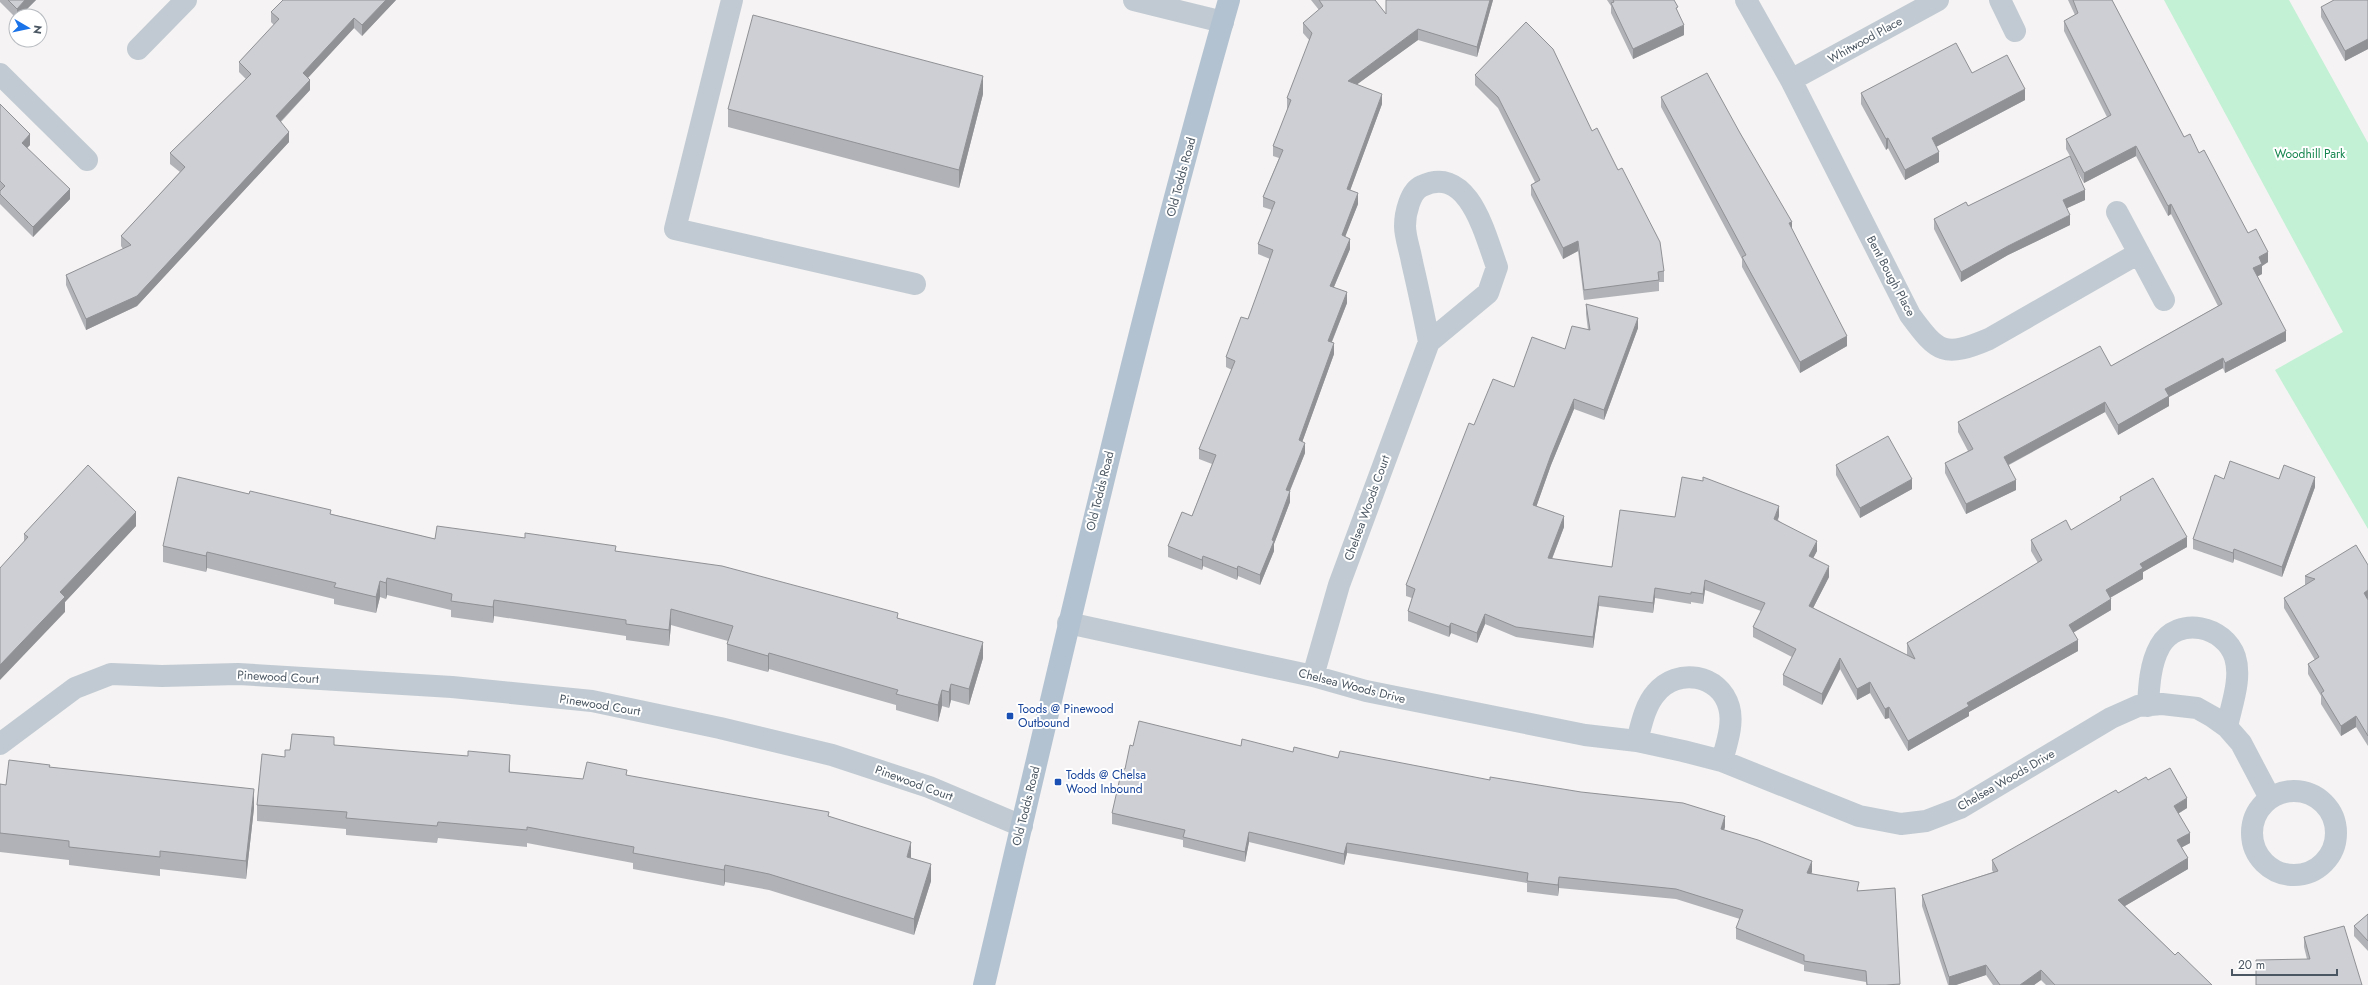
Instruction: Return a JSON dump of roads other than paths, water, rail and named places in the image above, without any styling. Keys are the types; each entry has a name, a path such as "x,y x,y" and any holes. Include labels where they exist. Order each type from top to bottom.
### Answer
{"main road":[{"name":"Old Todds Road","path":"984,985 1068,623 1144,311 1229,0"}],"street":[{"path":"138,49 186,0"},
{"path":"732,0 675,229 915,284"},
{"path":"1134,0 1223,22"},
{"name":"Bent Bough Place","path":"1746,0 1791,80 1910,315 1926,337 1943,349 1963,350 1989,339 2139,253"},
{"name":"Whitwood Place","path":"1791,80 1938,0"},
{"path":"2000,0 2015,31"},
{"path":"0,74 87,160"},
{"name":"Chelsea Woods Court","path":"1313,676 1339,585 1429,342 1488,293 1497,267 1473,205 1462,191 1450,184 1432,181 1418,188 1408,205 1405,226 1429,342"},
{"path":"2117,212 2164,300"},
{"name":"Chelsea Woods Drive","path":"1068,623 1313,676 1388,696 1585,735 1637,741 1722,762 1859,816 1901,824 1926,821 1960,808 2111,718 2138,706 2180,705 2197,708 2227,727 2241,743 2270,798"},
{"path":"2148,706 2151,672 2161,645 2171,634 2183,629 2196,627 2210,630 2221,636 2230,646 2235,658 2236,685 2227,727"},
{"name":"Pinewood Court","path":"0,744 75,688 111,674 162,676 254,675 452,687 592,702 720,728 832,755 929,787 1022,826"},
{"path":"1637,741 1642,721 1655,694 1665,684 1677,678 1690,676 1704,679 1715,686 1724,695 1729,707 1731,721 1722,762"}],"place":[{"name":"Toods @ Pinewood Outbound","path":"1010,716"},
{"name":"Todds @ Chelsa Wood Inbound","path":"1058,782"}],"park label":[{"name":"Woodhill Park","path":"2310,154"}]}
